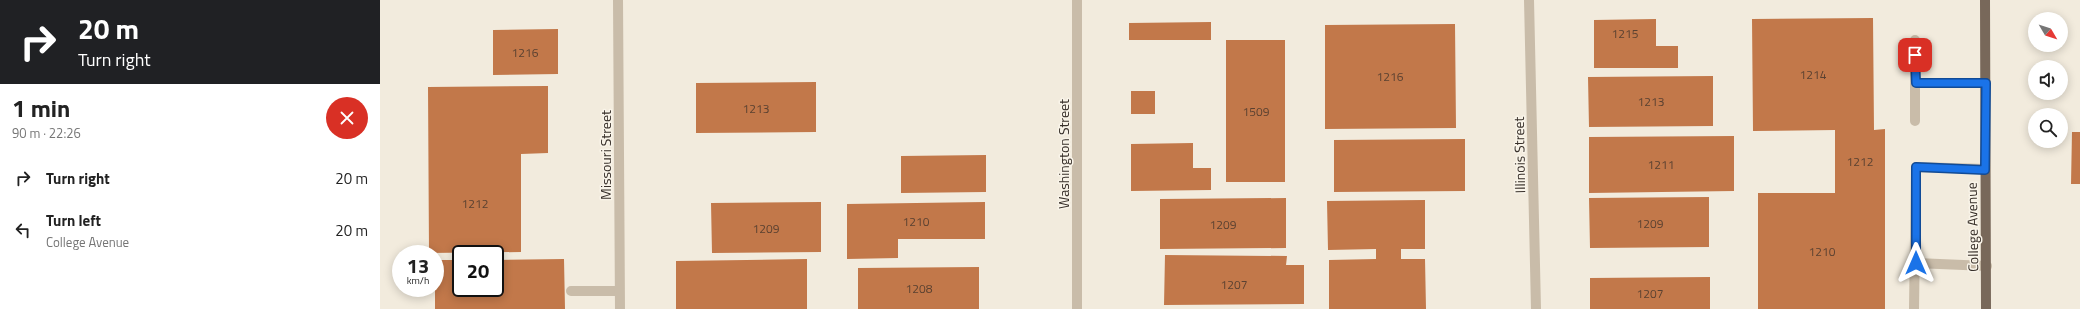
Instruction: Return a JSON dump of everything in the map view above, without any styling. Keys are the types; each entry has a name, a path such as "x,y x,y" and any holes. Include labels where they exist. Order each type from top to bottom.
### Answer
{"main road":[{"name":"College Avenue","path":"1985,0 1986,309"}],"street":[{"name":"Missouri Street","path":"618,0 620,309"},
{"name":"Washington Street","path":"1077,0 1077,309"},
{"name":"Illinois Street","path":"1529,0 1536,309"},
{"path":"1915,40 1915,120"},
{"path":"1916,83 1986,83"},
{"path":"1914,309 1916,263 1916,167 1985,170"},
{"path":"1916,263 1987,266"},
{"path":"571,291 619,290"}],"building":[{"path":"1873,18 1874,130 1885,129 1885,309 1758,309 1758,193 1835,193 1835,130 1753,131 1752,19"},
{"path":"1656,19 1656,46 1678,46 1678,68 1594,68 1594,20"},
{"path":"1211,22 1211,40 1129,40 1129,23"},
{"path":"1455,24 1456,128 1325,129 1325,25"},
{"path":"558,29 558,74 493,75 493,30"},
{"path":"1226,40 1285,40 1285,182 1226,182"},
{"path":"1713,76 1713,126 1589,127 1588,77"},
{"path":"816,82 816,132 696,133 696,83"},
{"path":"548,86 548,153 521,154 521,252 504,252 504,245 452,245 452,253 444,253 444,245 429,245 428,87"},
{"path":"1131,91 1155,91 1155,114 1131,114"},
{"path":"2072,132 2080,132 2080,184 2071,184"},
{"path":"1734,136 1734,191 1589,193 1589,137"},
{"path":"1465,139 1465,191 1334,192 1334,140"},
{"path":"1193,143 1193,168 1211,168 1211,190 1131,191 1131,144"},
{"path":"986,155 986,192 901,193 901,156"},
{"path":"1709,197 1709,247 1590,248 1589,198"},
{"path":"1286,198 1286,248 1160,249 1160,199"},
{"path":"1425,200 1425,249 1401,249 1401,259 1425,259 1426,309 1329,309 1329,260 1376,259 1376,249 1328,250 1327,201"},
{"path":"821,202 821,252 712,253 711,203"},
{"path":"985,202 985,239 898,239 898,258 847,259 847,204"},
{"path":"1165,255 1287,256 1286,265 1304,265 1304,304 1164,305"},
{"path":"564,259 565,309 435,309 435,297 444,297 444,260 452,260 452,297 504,297 504,260"},
{"path":"807,259 807,309 676,309 676,261"},
{"path":"979,267 979,309 858,309 858,268"},
{"path":"1710,277 1710,309 1590,309 1590,278"}],"route":[{"path":"1915,55 1916,83 1986,83 1985,170 1916,167 1916,263"}]}
